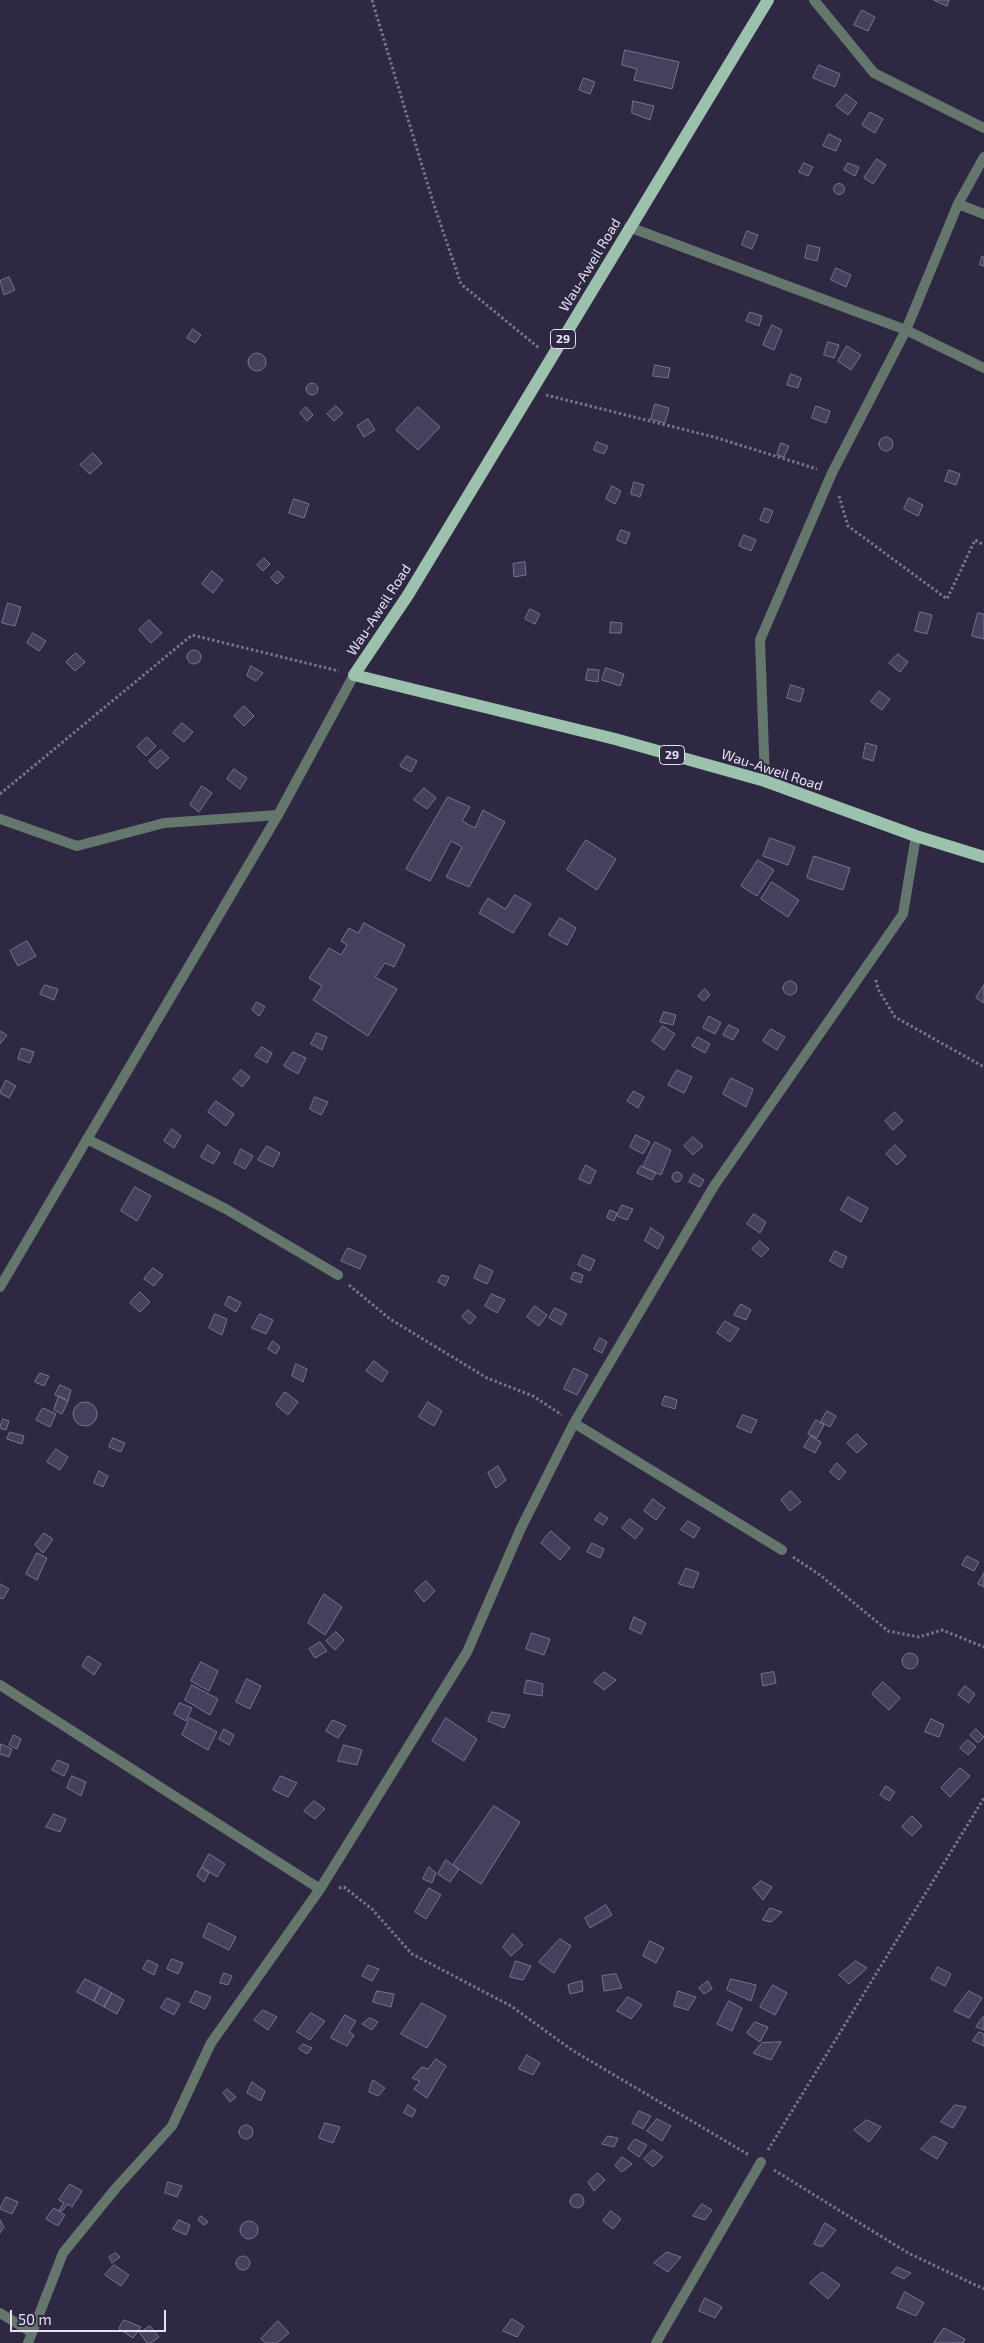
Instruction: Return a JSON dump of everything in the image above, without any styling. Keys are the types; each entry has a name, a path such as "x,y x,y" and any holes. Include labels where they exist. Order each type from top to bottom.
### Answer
{"main road":[{"name":"Wau-Aweil Road","path":"768,0 408,594 354,675 615,739 764,781 916,836 984,857"}],"street":[{"path":"814,0 874,73 984,128"},
{"path":"764,781 760,640 832,473 906,330 958,204 984,157"},
{"path":"958,204 984,214"},
{"path":"629,227 906,330 984,368"},
{"path":"0,1287 278,815 354,675"},
{"path":"0,819 76,846 164,823 278,815"},
{"path":"28,2343 63,2253 116,2188 172,2126 211,2043 320,1889 467,1652 521,1528 574,1423 714,1186 903,914 916,836"},
{"path":"88,1139 226,1209 338,1275"},
{"path":"574,1423 782,1550"},
{"path":"0,1685 320,1889"},
{"path":"656,2343 761,2162"},
{"path":"0,2312 31,2332"}],"path":[{"path":"372,0 433,202 461,284 552,358"},
{"path":"531,392 714,437 832,473 848,526 947,599 975,540 984,545"},
{"path":"0,794 192,635 354,675"},
{"path":"871,958 878,989 895,1017 984,1068"},
{"path":"338,1275 390,1319 487,1378 533,1396 574,1423"},
{"path":"782,1550 820,1574 888,1631 919,1637 942,1630 984,1647"},
{"path":"761,2162 984,1798"},
{"path":"320,1889 344,1887 372,1908 412,1954 512,2006 572,2050 761,2162 908,2253 984,2289"}],"building":[{"path":"934,0 949,0 947,6"},
{"path":"862,10 875,17 868,31 854,25"},
{"path":"625,50 679,62 672,89 634,80 637,69 622,65"},
{"path":"819,65 840,74 835,87 813,78"},
{"path":"584,78 595,82 590,94 579,90"},
{"path":"846,94 857,103 848,115 836,106"},
{"path":"633,101 654,106 650,120 632,113"},
{"path":"870,112 883,119 875,133 862,125"},
{"path":"829,134 841,140 836,151 823,146"},
{"path":"877,159 886,165 873,184 864,178"},
{"path":"804,163 813,167 808,176 799,172"},
{"path":"848,163 859,167 855,176 844,170"},
{"path":"837,184 841,184 844,189 843,193 837,194 834,191 834,187"},
{"path":"747,231 758,235 752,249 742,245"},
{"path":"808,245 820,248 817,261 805,258"},
{"path":"982,256 984,257 984,266 980,265"},
{"path":"836,268 851,275 846,287 831,280"},
{"path":"9,277 15,290 4,295 0,281"},
{"path":"750,312 762,316 759,326 746,321"},
{"path":"772,325 782,330 774,350 763,345"},
{"path":"193,329 201,335 195,343 187,338"},
{"path":"828,342 839,345 834,358 824,355"},
{"path":"847,346 861,355 851,370 838,361"},
{"path":"257,353 263,356 266,362 263,368 257,371 251,368 248,362 251,356"},
{"path":"655,365 670,368 668,378 653,376"},
{"path":"791,374 801,378 798,388 787,385"},
{"path":"312,383 318,389 312,395 306,389"},
{"path":"655,404 669,408 665,423 651,419"},
{"path":"336,406 343,413 334,421 327,414"},
{"path":"816,406 830,411 826,423 812,418"},
{"path":"306,407 313,415 307,421 300,413"},
{"path":"418,407 440,427 418,450 396,430"},
{"path":"368,419 375,430 364,437 357,426"},
{"path":"883,437 889,437 893,444 889,451 883,451 879,447 879,441"},
{"path":"597,442 608,446 604,454 594,450"},
{"path":"781,443 789,446 784,457 777,455"},
{"path":"93,453 102,463 90,474 80,465"},
{"path":"949,470 960,474 956,485 945,481"},
{"path":"634,482 644,485 640,497 631,494"},
{"path":"612,486 621,491 615,504 606,499"},
{"path":"909,498 923,505 918,516 904,509"},
{"path":"294,499 309,504 304,518 289,513"},
{"path":"765,508 773,511 768,523 760,520"},
{"path":"621,530 630,533 626,544 617,540"},
{"path":"744,535 756,540 751,551 739,546"},
{"path":"264,558 270,564 263,571 257,565"},
{"path":"525,562 526,575 514,577 513,564"},
{"path":"212,571 223,580 213,593 202,584"},
{"path":"278,571 284,577 277,584 271,578"},
{"path":"8,603 21,607 15,626 2,623"},
{"path":"530,609 540,614 535,624 525,619"},
{"path":"920,612 932,615 927,634 915,631"},
{"path":"978,613 984,614 984,639 972,636"},
{"path":"149,620 162,633 151,643 139,630"},
{"path":"611,622 622,623 621,633 610,633"},
{"path":"33,633 46,641 39,651 27,643"},
{"path":"194,650 199,652 201,657 199,662 194,664 189,662 187,657 189,652"},
{"path":"76,653 85,662 75,671 66,662"},
{"path":"898,654 908,662 900,672 889,663"},
{"path":"251,666 263,673 256,681 247,676"},
{"path":"606,668 624,674 620,686 602,680"},
{"path":"588,669 599,670 598,682 586,680"},
{"path":"791,685 804,689 800,702 787,698"},
{"path":"879,691 890,699 882,710 871,702"},
{"path":"244,706 254,716 244,726 234,716"},
{"path":"182,723 193,732 184,742 173,733"},
{"path":"147,737 156,746 146,756 137,747"},
{"path":"866,743 877,746 873,761 863,758"},
{"path":"161,750 169,758 157,769 149,761"},
{"path":"407,756 417,761 411,772 400,766"},
{"path":"234,769 247,778 240,789 227,779"},
{"path":"202,786 212,793 199,812 190,805"},
{"path":"424,788 436,798 427,809 414,800"},
{"path":"448,797 470,807 462,821 475,828 483,810 505,822 469,887 446,877 462,847 451,841 430,881 406,869"},
{"path":"770,838 795,847 788,865 763,856"},
{"path":"586,840 616,859 597,890 567,870"},
{"path":"814,856 850,868 843,890 807,878"},
{"path":"758,860 774,870 757,896 741,886"},
{"path":"772,882 799,900 788,917 761,899"},
{"path":"515,895 531,904 513,933 479,913 488,898 505,909"},
{"path":"560,918 576,928 567,945 549,935"},
{"path":"364,923 405,945 394,967 385,963 375,977 397,989 368,1036 313,1000 322,986 309,978 329,948 341,955 347,945 341,941 349,928 358,933"},
{"path":"27,941 36,956 18,966 10,951"},
{"path":"790,981 795,983 797,988 795,993 790,995 785,993 783,988 785,983"},
{"path":"45,985 58,989 54,1000 40,994"},
{"path":"984,985 984,1003 976,998"},
{"path":"705,989 710,995 704,1001 698,996"},
{"path":"257,1002 265,1007 259,1016 252,1010"},
{"path":"664,1012 676,1015 673,1025 660,1022"},
{"path":"709,1016 721,1023 715,1034 703,1028"},
{"path":"729,1025 739,1030 733,1040 723,1035"},
{"path":"663,1026 675,1034 664,1050 652,1041"},
{"path":"771,1029 785,1037 777,1050 763,1041"},
{"path":"0,1031 7,1035 0,1044"},
{"path":"317,1033 327,1037 322,1050 311,1044"},
{"path":"698,1037 710,1044 705,1053 692,1046"},
{"path":"262,1047 272,1053 267,1063 255,1056"},
{"path":"22,1048 34,1052 30,1063 18,1059"},
{"path":"293,1052 306,1058 298,1074 284,1066"},
{"path":"241,1070 250,1077 242,1087 233,1079"},
{"path":"677,1070 692,1077 684,1093 668,1085"},
{"path":"731,1078 753,1089 746,1107 723,1094"},
{"path":"6,1080 16,1086 9,1098 0,1093"},
{"path":"634,1091 644,1097 638,1108 627,1101"},
{"path":"315,1097 328,1102 321,1115 310,1109"},
{"path":"216,1101 234,1114 226,1126 208,1112"},
{"path":"895,1112 903,1121 893,1130 885,1121"},
{"path":"172,1129 181,1136 174,1148 164,1141"},
{"path":"636,1135 650,1142 643,1154 630,1147"},
{"path":"693,1137 703,1146 693,1155 684,1146"},
{"path":"655,1142 671,1150 661,1175 643,1167"},
{"path":"208,1145 220,1153 213,1164 201,1157"},
{"path":"895,1145 906,1156 897,1165 886,1154"},
{"path":"267,1146 280,1153 273,1167 258,1160"},
{"path":"241,1149 253,1156 245,1169 234,1163"},
{"path":"586,1165 596,1171 590,1184 579,1179"},
{"path":"641,1166 656,1173 652,1180 637,1173"},
{"path":"677,1172 682,1177 677,1182 672,1177"},
{"path":"694,1174 704,1180 700,1187 689,1182"},
{"path":"135,1187 151,1196 137,1221 121,1211"},
{"path":"848,1197 868,1208 861,1222 841,1210"},
{"path":"622,1205 633,1209 627,1220 617,1216"},
{"path":"610,1210 617,1213 614,1221 607,1218"},
{"path":"754,1214 766,1222 760,1233 747,1224"},
{"path":"651,1228 664,1237 658,1249 645,1241"},
{"path":"760,1241 769,1249 761,1257 752,1249"},
{"path":"348,1248 366,1256 360,1269 341,1261"},
{"path":"835,1251 847,1257 842,1268 830,1261"},
{"path":"583,1255 595,1260 590,1271 578,1265"},
{"path":"480,1265 493,1271 487,1284 474,1278"},
{"path":"153,1268 163,1275 154,1286 144,1279"},
{"path":"574,1272 583,1275 581,1283 571,1279"},
{"path":"442,1275 449,1277 445,1286 438,1282"},
{"path":"140,1292 150,1302 140,1312 130,1303"},
{"path":"492,1294 505,1300 497,1313 485,1306"},
{"path":"229,1296 241,1303 236,1312 225,1305"},
{"path":"741,1304 751,1310 746,1320 734,1315"},
{"path":"535,1306 547,1315 539,1326 527,1317"},
{"path":"555,1308 567,1314 561,1325 549,1318"},
{"path":"468,1310 476,1317 470,1324 462,1317"},
{"path":"215,1314 227,1319 222,1335 209,1328"},
{"path":"260,1314 273,1320 266,1334 252,1328"},
{"path":"725,1321 739,1329 730,1342 717,1333"},
{"path":"600,1338 607,1342 602,1353 594,1349"},
{"path":"273,1341 280,1347 276,1354 268,1349"},
{"path":"374,1361 388,1372 382,1382 366,1371"},
{"path":"296,1364 307,1369 303,1382 292,1376"},
{"path":"574,1368 588,1375 577,1395 564,1389"},
{"path":"40,1373 49,1376 44,1386 35,1382"},
{"path":"60,1385 71,1390 68,1401 55,1395"},
{"path":"285,1392 298,1402 288,1415 276,1405"},
{"path":"59,1396 68,1401 62,1414 54,1410"},
{"path":"665,1396 677,1400 675,1409 662,1405"},
{"path":"85,1402 90,1403 96,1409 96,1419 90,1425 85,1426 80,1425 74,1419 73,1414 74,1409 80,1403"},
{"path":"428,1402 442,1411 434,1426 419,1417"},
{"path":"43,1408 56,1414 50,1427 36,1420"},
{"path":"827,1411 836,1416 830,1427 821,1422"},
{"path":"743,1415 757,1420 751,1433 737,1427"},
{"path":"3,1419 9,1421 6,1430 0,1428"},
{"path":"816,1420 824,1425 817,1438 808,1434"},
{"path":"10,1432 24,1436 22,1444 7,1439"},
{"path":"857,1434 867,1444 857,1453 847,1443"},
{"path":"811,1436 821,1442 815,1453 804,1447"},
{"path":"113,1438 125,1443 121,1452 109,1447"},
{"path":"56,1449 68,1457 60,1470 47,1462"},
{"path":"837,1463 846,1472 839,1480 830,1472"},
{"path":"498,1466 506,1480 496,1488 488,1473"},
{"path":"99,1471 108,1476 103,1487 94,1483"},
{"path":"791,1491 801,1502 790,1511 781,1500"},
{"path":"653,1499 665,1508 656,1520 644,1511"},
{"path":"600,1513 608,1518 603,1525 595,1520"},
{"path":"630,1519 643,1529 635,1539 622,1528"},
{"path":"688,1521 700,1528 694,1538 681,1530"},
{"path":"551,1531 570,1548 560,1560 541,1543"},
{"path":"44,1533 53,1539 43,1553 35,1545"},
{"path":"592,1543 604,1549 600,1558 587,1552"},
{"path":"37,1553 47,1558 37,1580 26,1574"},
{"path":"967,1556 979,1562 974,1571 962,1565"},
{"path":"686,1568 699,1573 693,1588 679,1584"},
{"path":"984,1573 984,1587 978,1584"},
{"path":"426,1581 435,1591 424,1602 415,1591"},
{"path":"0,1584 9,1589 3,1599 0,1598"},
{"path":"324,1594 342,1607 325,1635 308,1623"},
{"path":"634,1617 646,1623 641,1634 630,1629"},
{"path":"336,1632 344,1640 335,1650 326,1641"},
{"path":"532,1633 550,1639 544,1655 526,1649"},
{"path":"320,1642 327,1651 315,1658 309,1649"},
{"path":"907,1653 913,1653 918,1658 916,1667 907,1669 902,1664 902,1658"},
{"path":"88,1656 101,1664 94,1675 82,1666"},
{"path":"201,1662 218,1671 209,1691 191,1681"},
{"path":"604,1672 616,1680 604,1690 594,1682"},
{"path":"774,1672 776,1683 763,1686 761,1674"},
{"path":"247,1679 261,1686 250,1709 236,1702"},
{"path":"527,1680 543,1684 542,1696 524,1693"},
{"path":"883,1682 900,1698 889,1710 872,1694"},
{"path":"192,1685 218,1699 210,1715 185,1700"},
{"path":"965,1686 975,1694 969,1703 958,1695"},
{"path":"180,1703 192,1708 186,1721 174,1714"},
{"path":"492,1712 510,1715 504,1728 488,1721"},
{"path":"190,1718 217,1732 208,1750 182,1735"},
{"path":"446,1718 477,1739 464,1761 432,1741"},
{"path":"931,1719 944,1725 939,1737 925,1732"},
{"path":"333,1720 346,1726 338,1738 326,1731"},
{"path":"224,1729 234,1735 229,1745 219,1739"},
{"path":"976,1729 984,1737 978,1743 970,1735"},
{"path":"14,1735 21,1739 17,1749 9,1745"},
{"path":"968,1740 976,1747 968,1755 960,1748"},
{"path":"1,1744 12,1749 9,1757 0,1754"},
{"path":"344,1745 362,1750 357,1765 338,1761"},
{"path":"58,1760 69,1765 64,1776 52,1770"},
{"path":"960,1768 970,1776 950,1797 941,1788"},
{"path":"72,1776 86,1782 81,1796 67,1788"},
{"path":"281,1776 297,1783 288,1797 273,1790"},
{"path":"886,1786 895,1792 889,1801 880,1795"},
{"path":"314,1801 325,1809 315,1819 304,1811"},
{"path":"494,1806 520,1822 481,1884 453,1865"},
{"path":"54,1814 66,1819 60,1832 46,1827"},
{"path":"912,1816 922,1826 912,1836 902,1827"},
{"path":"209,1854 225,1864 217,1877 202,1867"},
{"path":"446,1860 459,1869 450,1882 438,1874"},
{"path":"202,1867 209,1873 204,1882 197,1876"},
{"path":"429,1867 436,1873 432,1883 423,1879"},
{"path":"761,1881 772,1887 763,1900 753,1888"},
{"path":"429,1888 441,1895 426,1919 415,1912"},
{"path":"606,1905 612,1915 590,1928 585,1918"},
{"path":"770,1908 782,1912 771,1922 763,1920"},
{"path":"209,1923 236,1937 229,1950 203,1937"},
{"path":"513,1934 523,1945 511,1956 503,1947"},
{"path":"560,1939 571,1946 554,1973 539,1962"},
{"path":"650,1941 664,1948 656,1963 643,1956"},
{"path":"172,1959 183,1963 178,1974 167,1969"},
{"path":"148,1960 158,1965 154,1975 143,1969"},
{"path":"516,1961 531,1966 523,1980 510,1977"},
{"path":"856,1961 867,1968 849,1984 839,1975"},
{"path":"368,1965 379,1969 372,1981 362,1976"},
{"path":"938,1967 951,1974 945,1986 931,1979"},
{"path":"224,1973 232,1976 228,1985 220,1983"},
{"path":"616,1974 622,1988 604,1991 602,1976"},
{"path":"85,1979 101,1987 94,2001 77,1992"},
{"path":"731,1979 756,1985 751,2001 727,1990"},
{"path":"582,1981 583,1991 570,1994 568,1985"},
{"path":"708,1981 712,1989 704,1994 699,1988"},
{"path":"773,1985 787,1993 775,2015 760,2007"},
{"path":"101,1987 112,1993 104,2007 94,2001"},
{"path":"196,1991 211,1997 205,2009 190,2002"},
{"path":"377,1991 394,1994 391,2007 373,2002"},
{"path":"678,1991 696,1997 688,2010 674,2006"},
{"path":"969,1991 982,1998 969,2018 954,2011"},
{"path":"112,1993 124,2000 117,2014 104,2007"},
{"path":"628,1997 642,2005 631,2019 617,2011"},
{"path":"167,1998 180,2004 174,2015 161,2008"},
{"path":"729,2001 742,2008 732,2031 717,2024"},
{"path":"422,2003 446,2016 427,2048 401,2034"},
{"path":"263,2010 277,2017 268,2030 254,2020"},
{"path":"311,2013 325,2021 310,2040 297,2032"},
{"path":"345,2015 356,2021 349,2032 354,2035 347,2046 331,2038"},
{"path":"984,2017 984,2030 976,2027"},
{"path":"370,2018 378,2022 372,2030 362,2024"},
{"path":"755,2022 768,2027 760,2042 747,2033"},
{"path":"979,2032 984,2034 984,2046 973,2041"},
{"path":"781,2042 771,2060 753,2053 762,2043"},
{"path":"303,2044 312,2048 307,2054 299,2049"},
{"path":"527,2055 540,2063 533,2075 519,2069"},
{"path":"436,2059 446,2066 427,2098 414,2089 420,2081 412,2078 422,2067 428,2069"},
{"path":"373,2080 385,2088 378,2096 369,2092"},
{"path":"252,2082 265,2091 261,2101 247,2093"},
{"path":"227,2089 236,2097 230,2102 223,2093"},
{"path":"408,2105 416,2110 412,2117 404,2113"},
{"path":"955,2105 966,2107 953,2128 941,2122"},
{"path":"639,2111 651,2116 643,2129 632,2123"},
{"path":"657,2119 671,2126 662,2141 647,2131"},
{"path":"867,2120 881,2127 869,2142 854,2130"},
{"path":"325,2123 340,2127 333,2143 319,2138"},
{"path":"246,2125 251,2127 253,2132 251,2137 246,2139 241,2137 239,2132 241,2127"},
{"path":"608,2136 618,2138 614,2147 602,2144"},
{"path":"934,2136 947,2143 937,2159 921,2149"},
{"path":"635,2139 647,2145 639,2157 628,2149"},
{"path":"653,2150 663,2157 653,2167 644,2159"},
{"path":"622,2157 632,2164 622,2172 615,2166"},
{"path":"598,2173 605,2180 594,2191 588,2182"},
{"path":"168,2182 182,2186 177,2197 165,2193"},
{"path":"70,2184 82,2191 72,2207 68,2204 62,2211 59,2210 64,2203 59,2200"},
{"path":"574,2194 580,2194 584,2201 580,2208 574,2208 570,2204 570,2198"},
{"path":"6,2197 18,2202 12,2214 0,2209"},
{"path":"702,2204 712,2210 705,2220 693,2216"},
{"path":"54,2208 65,2215 58,2226 46,2219"},
{"path":"611,2211 621,2219 613,2229 603,2221"},
{"path":"201,2216 208,2222 204,2225 198,2220"},
{"path":"0,2220 4,2227 0,2233"},
{"path":"179,2220 190,2225 186,2235 173,2229"},
{"path":"249,2221 255,2224 258,2230 255,2236 249,2239 243,2236 240,2230 243,2224"},
{"path":"825,2223 836,2230 822,2247 814,2244"},
{"path":"667,2252 681,2257 668,2272 654,2263"},
{"path":"116,2253 120,2257 112,2263 109,2257"},
{"path":"240,2256 246,2256 250,2263 246,2270 240,2270 236,2266 236,2260"},
{"path":"114,2265 129,2275 121,2286 105,2275"},
{"path":"897,2267 911,2273 904,2279 892,2273"},
{"path":"822,2272 840,2285 828,2299 810,2283"},
{"path":"905,2292 924,2303 916,2316 897,2308"},
{"path":"705,2298 722,2307 715,2318 699,2311"},
{"path":"512,2319 524,2326 517,2337 503,2331"},
{"path":"124,2320 141,2327 133,2338 119,2329"},
{"path":"278,2321 289,2333 277,2343 266,2343 261,2339"},
{"path":"150,2326 159,2337 151,2343 147,2343 140,2333"},
{"path":"944,2328 965,2339 963,2343 934,2343"}]}
